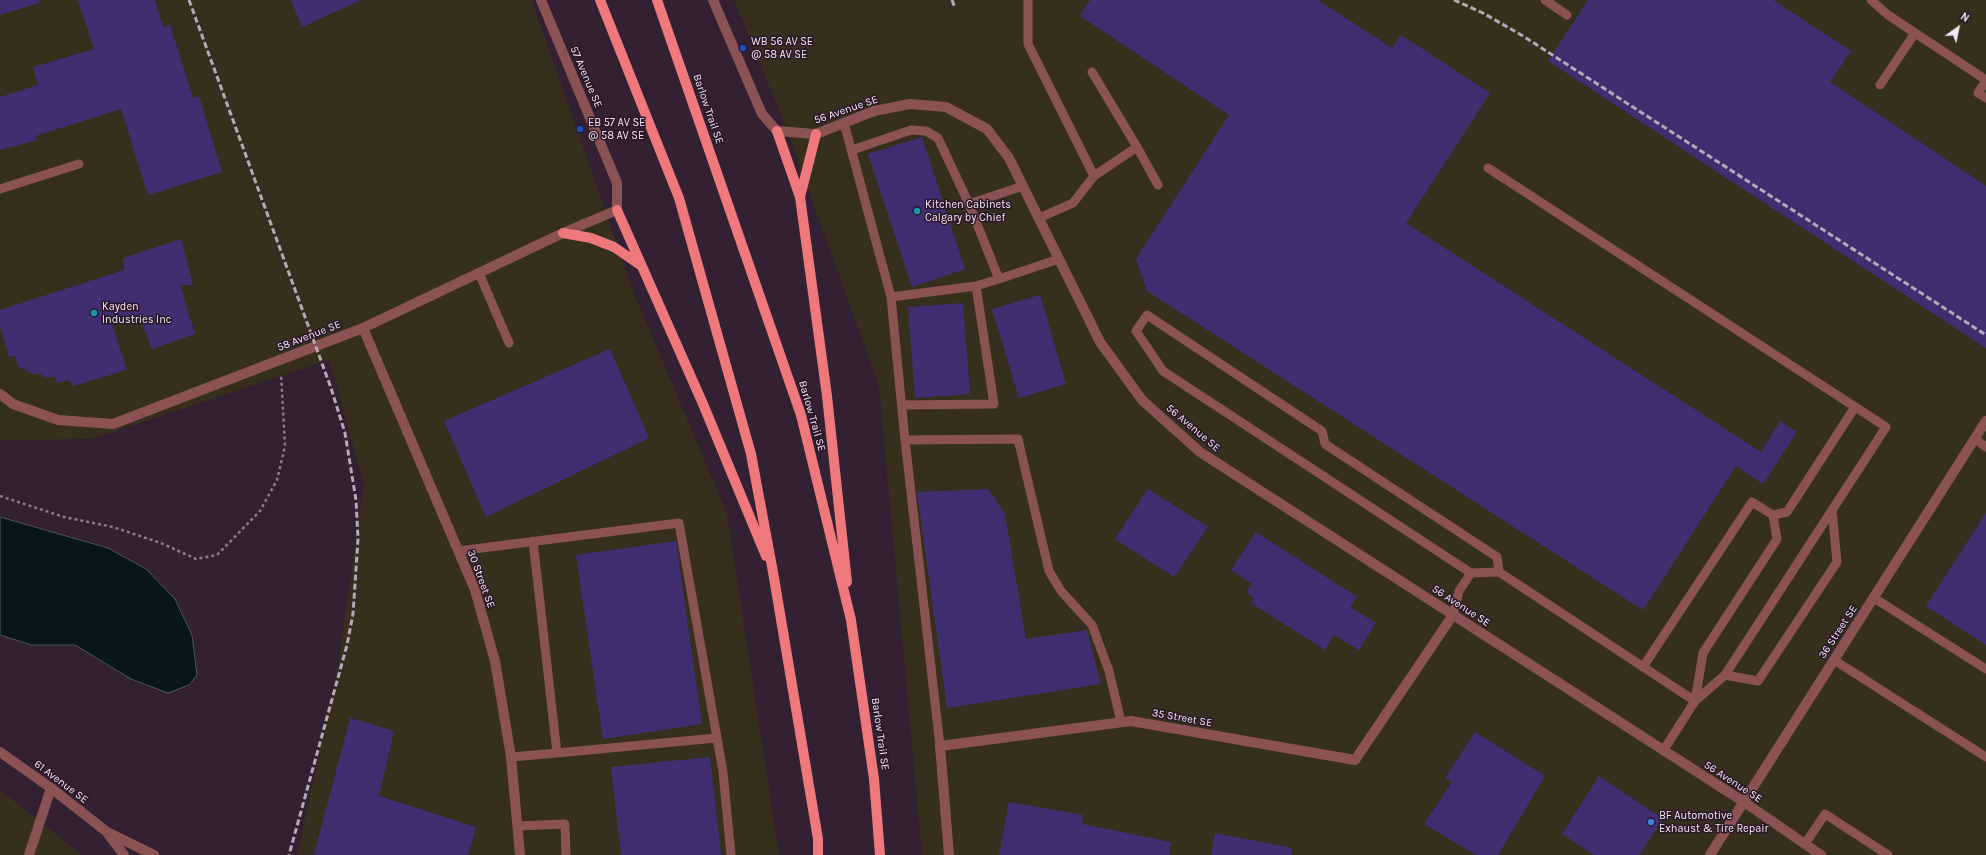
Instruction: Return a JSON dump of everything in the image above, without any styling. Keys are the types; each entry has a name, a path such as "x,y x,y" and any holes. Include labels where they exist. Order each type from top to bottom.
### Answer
{"main road":[{"path":"600,0 679,198 751,454 773,572 818,839 818,855"},
{"name":"Barlow Trail SE","path":"657,0 801,415 851,620 874,779 880,855"},
{"path":"777,131 800,197 828,396 851,620"},
{"path":"800,197 816,134"},
{"path":"617,210 703,404 773,572"},
{"path":"563,234 591,238 614,247 642,266"}],"street":[{"name":"57 Avenue SE","path":"540,0 617,183 617,210"},
{"path":"713,0 762,114 777,131"},
{"name":"56 Avenue SE","path":"777,131 816,134 874,111 910,104 946,107 987,129 1009,158 1100,342 1142,400 1194,447 1744,802 1821,855"},
{"name":"58 Avenue SE","path":"0,394 13,404 58,420 113,424 363,328 478,273 617,210"},
{"name":"30 Street SE","path":"363,328 475,590 495,661 511,757 520,855"},
{"name":"36 Street SE","path":"1710,855 1986,422"},
{"name":"35 Street SE","path":"940,746 1131,721 1355,760 1453,615"},
{"path":"940,746 949,855"},
{"name":"61 Avenue SE","path":"0,752 51,788 107,832 154,855"},
{"path":"29,855 51,788"},
{"name":"61 Avenue SE","path":"107,832 124,855"}],"lane":[{"path":"1028,0 1028,44 1094,176"},
{"path":"1545,0 1567,15"},
{"path":"1871,0 1888,15 1986,80 1978,93 1986,98"},
{"path":"1880,86 1915,33"},
{"path":"1092,72 1158,185"},
{"path":"844,123 891,297 905,440 940,746"},
{"path":"852,150 912,130 926,131 938,138 969,204 999,279"},
{"path":"1039,218 1073,202 1094,176 1137,147"},
{"path":"0,189 79,164"},
{"path":"1488,168 1886,427 1725,675 1695,701 1663,751"},
{"path":"969,204 1023,186"},
{"path":"891,297 976,286 1059,259"},
{"path":"478,273 509,343"},
{"path":"902,405 994,404 976,286"},
{"path":"1499,572 1497,557 1325,444 1322,431 1147,315 1136,331 1163,371 1471,573 1499,572 1695,701"},
{"path":"1643,667 1752,502 1773,515 1786,512 1855,407"},
{"path":"905,440 1018,439 1049,571 1061,591 1092,625 1109,671 1121,722"},
{"path":"1975,439 1986,447"},
{"path":"1725,675 1758,681 1837,562 1832,510"},
{"path":"1695,701 1703,653 1777,539 1773,515"},
{"path":"458,551 679,523 723,772 731,855"},
{"path":"533,541 556,752"},
{"path":"1453,615 1459,591 1471,573"},
{"path":"1874,598 1986,669"},
{"path":"1834,660 1986,758"},
{"path":"511,757 716,738"},
{"path":"1805,844 1825,814 1888,855"},
{"path":"518,826 566,824 566,855"}],"path":[{"path":"0,496 64,517 113,527 161,543 196,559 217,555 260,511 277,480 285,446 282,379"}],"shaded area":[{"path":"0,0 532,0 634,294 727,513 779,855 297,855 337,672 364,484 329,360 92,439 0,440"},
{"path":"734,0 1986,0 1986,855 922,855 879,386 782,117"},
{"path":"0,517 108,548 146,569 175,599 192,635 197,675 189,685 168,693 131,679 75,645 32,645 0,635"},
{"path":"0,790 82,855 0,855"}],"building":[{"path":"0,0 39,0 39,3 0,15"},
{"path":"78,0 155,0 163,27 170,25 193,98 199,96 222,172 148,195 121,109 35,136 37,140 0,150 0,97 38,85 33,67 94,49"},
{"path":"291,0 361,0 302,27"},
{"path":"1090,0 1318,0 1392,48 1401,35 1490,93 1406,223 1761,452 1780,421 1797,432 1763,484 1736,466 1643,610 1147,291 1136,259 1229,115 1080,16"},
{"path":"1588,0 1773,0 1851,51 1830,82 1986,186 1986,348 1548,61"},
{"name":"Kitchen Cabinets Calgary by Chief","path":"922,137 965,269 912,287 868,154"},
{"name":"Kayden Industries Inc","path":"181,239 193,285 180,285 195,334 152,349 139,316 112,324 127,370 73,386 69,380 58,383 54,377 44,377 41,374 32,374 25,369 18,367 15,356 9,357 0,327 0,310 124,270 123,258"},
{"path":"1040,295 1066,384 1019,398 992,309"},
{"path":"963,303 970,394 915,398 908,307"},
{"path":"610,349 649,438 486,517 444,421"},
{"path":"988,489 1005,514 1026,639 1087,630 1101,684 947,708 917,492"},
{"path":"1148,489 1208,527 1174,577 1115,539"},
{"path":"1986,513 1986,645 1926,606"},
{"path":"1256,532 1357,597 1350,607 1376,623 1359,650 1334,635 1325,650 1251,603 1254,598 1246,592 1252,584 1231,570"},
{"path":"676,541 702,724 603,739 576,555"},
{"path":"350,718 394,731 379,796 476,827 468,855 314,855"},
{"path":"1475,732 1545,776 1498,855 1476,855 1424,824 1452,782 1445,778"},
{"path":"710,757 721,855 621,855 611,767"},
{"path":"1599,776 1663,819 1639,855 1594,855 1562,834"},
{"path":"1009,802 1083,815 1082,824 1171,842 1169,855 999,855"},
{"path":"1215,833 1292,848 1291,855 1211,855"}],"railway":[{"path":"189,0 331,388 345,433 356,500 358,539 353,614 347,645 289,855"},
{"path":"952,0 955,8"},
{"path":"1454,0 1483,13 1523,36 1986,335"}],"place":[{"name":"WB 56 AV SE @ 58 AV SE","path":"743,48"},
{"name":"EB 57 AV SE @ 58 AV SE","path":"580,129"},
{"name":"Kitchen Cabinets Calgary by Chief","path":"917,211"},
{"name":"Kayden Industries Inc","path":"94,313"},
{"name":"BF Automotive Exhaust & Tire Repair","path":"1651,822"}]}
